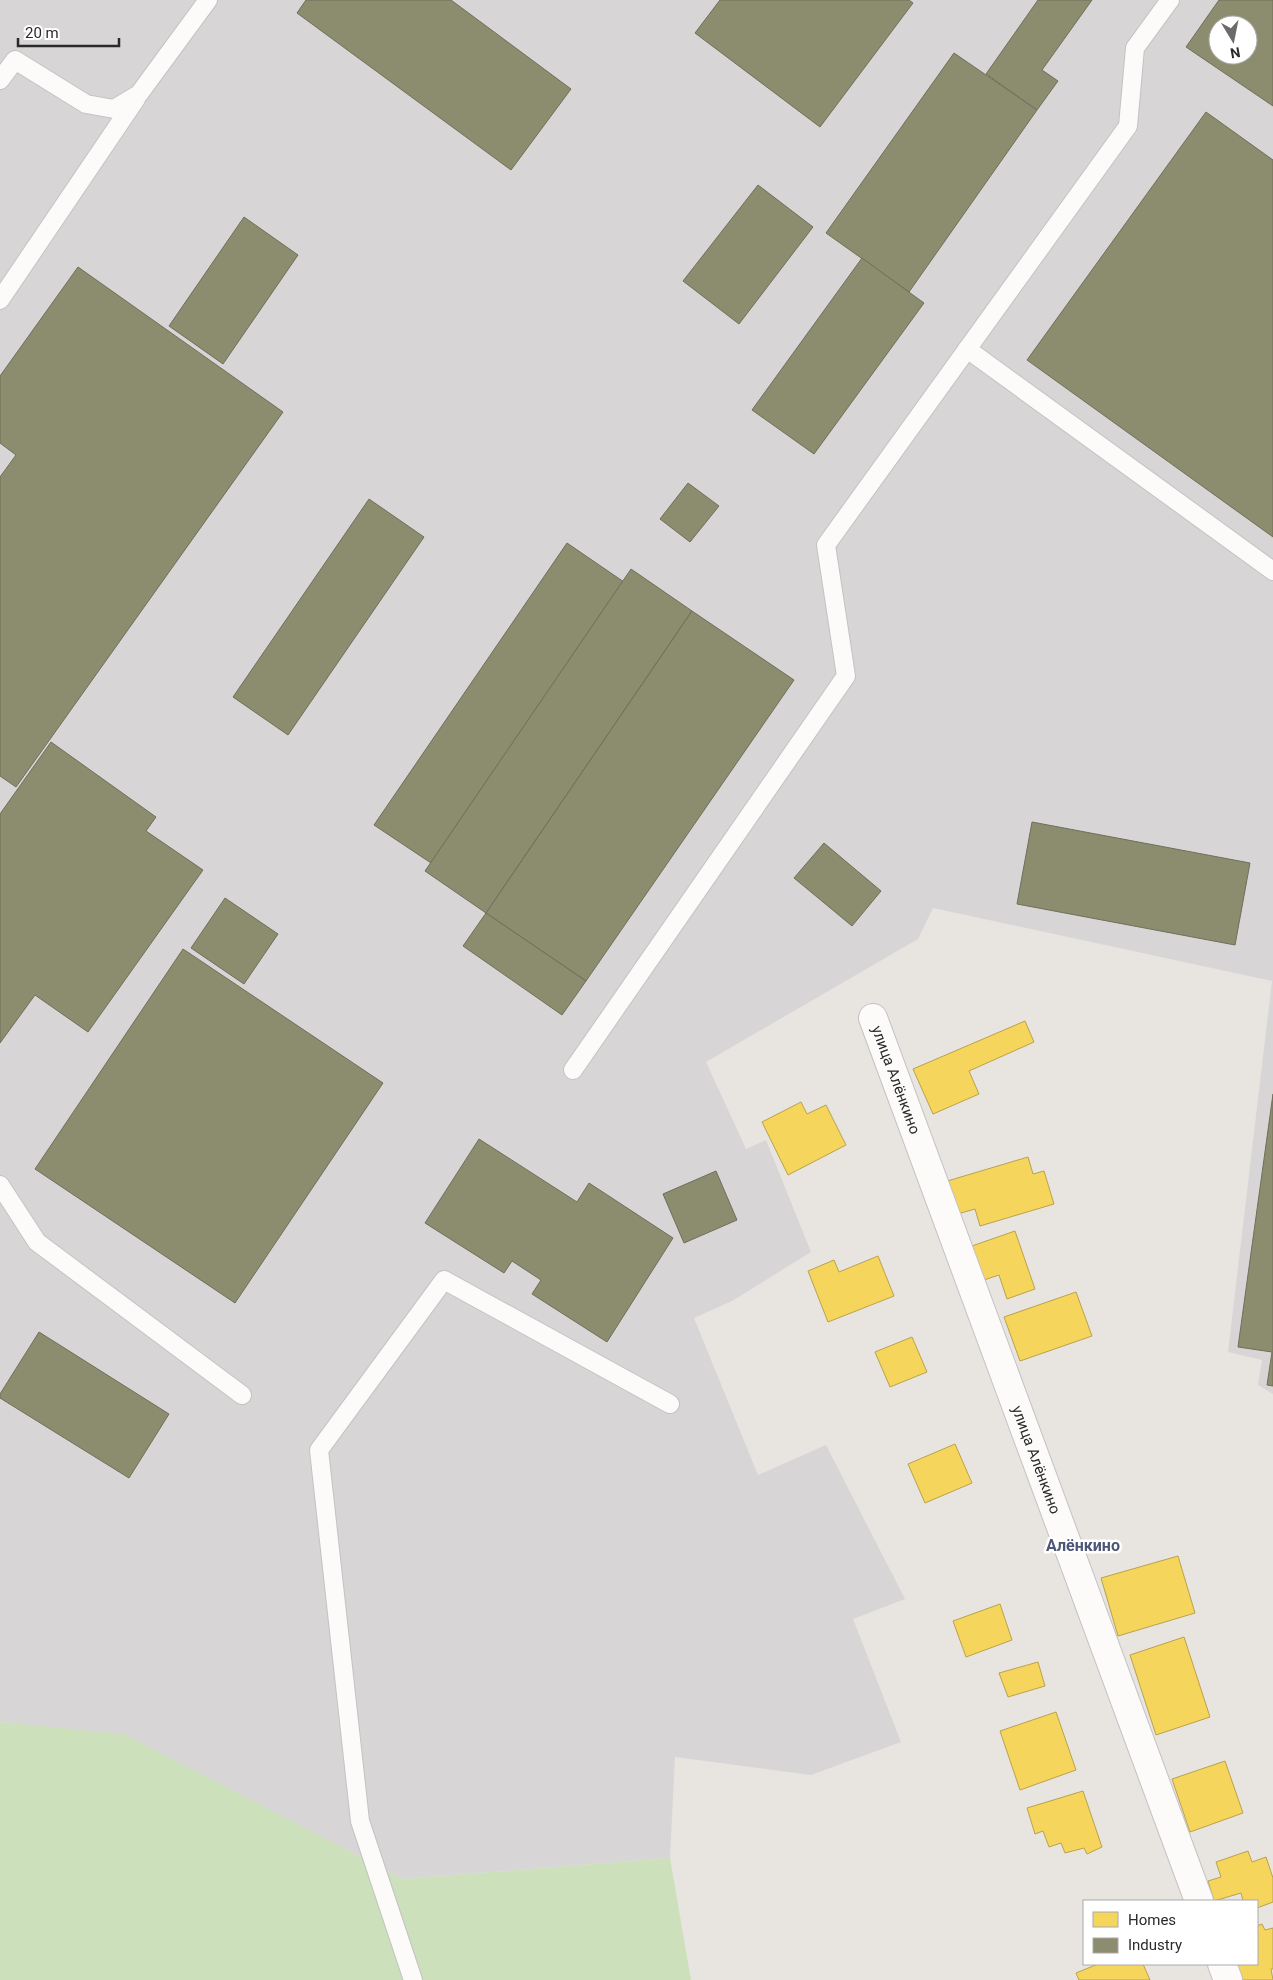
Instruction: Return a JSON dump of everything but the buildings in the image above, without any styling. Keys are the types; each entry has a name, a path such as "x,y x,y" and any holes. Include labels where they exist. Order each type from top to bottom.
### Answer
{"street":[{"name":"улица Алёнкино","path":"873,1018 1199,1900"},
{"path":"1222,1965 1228,1980"}],"lane":[{"path":"0,300 139,94 208,0"},
{"path":"573,1070 846,676 826,544 1128,126 1136,48 1170,0"},
{"path":"0,80 15,60 86,104 114,109 139,94"},
{"path":"967,350 1273,571"},
{"path":"0,1185 38,1242 242,1395"},
{"path":"413,1980 360,1821 319,1450 444,1280 670,1404"}],"shaded area":[{"path":"0,0 1273,0 1273,1394 1258,1385 1262,1360 1228,1352 1272,981 933,908 918,939 706,1062 746,1149 766,1140 811,1252 732,1301 694,1318 758,1475 826,1445 905,1599 853,1619 901,1742 811,1775 675,1757 670,1858 403,1879 124,1735 0,1722"}],"green space":[{"path":"0,1722 124,1734 403,1879 670,1858 691,1980 0,1980"}],"district":[{"name":"Алёнкино","path":"1083,1545"}]}
